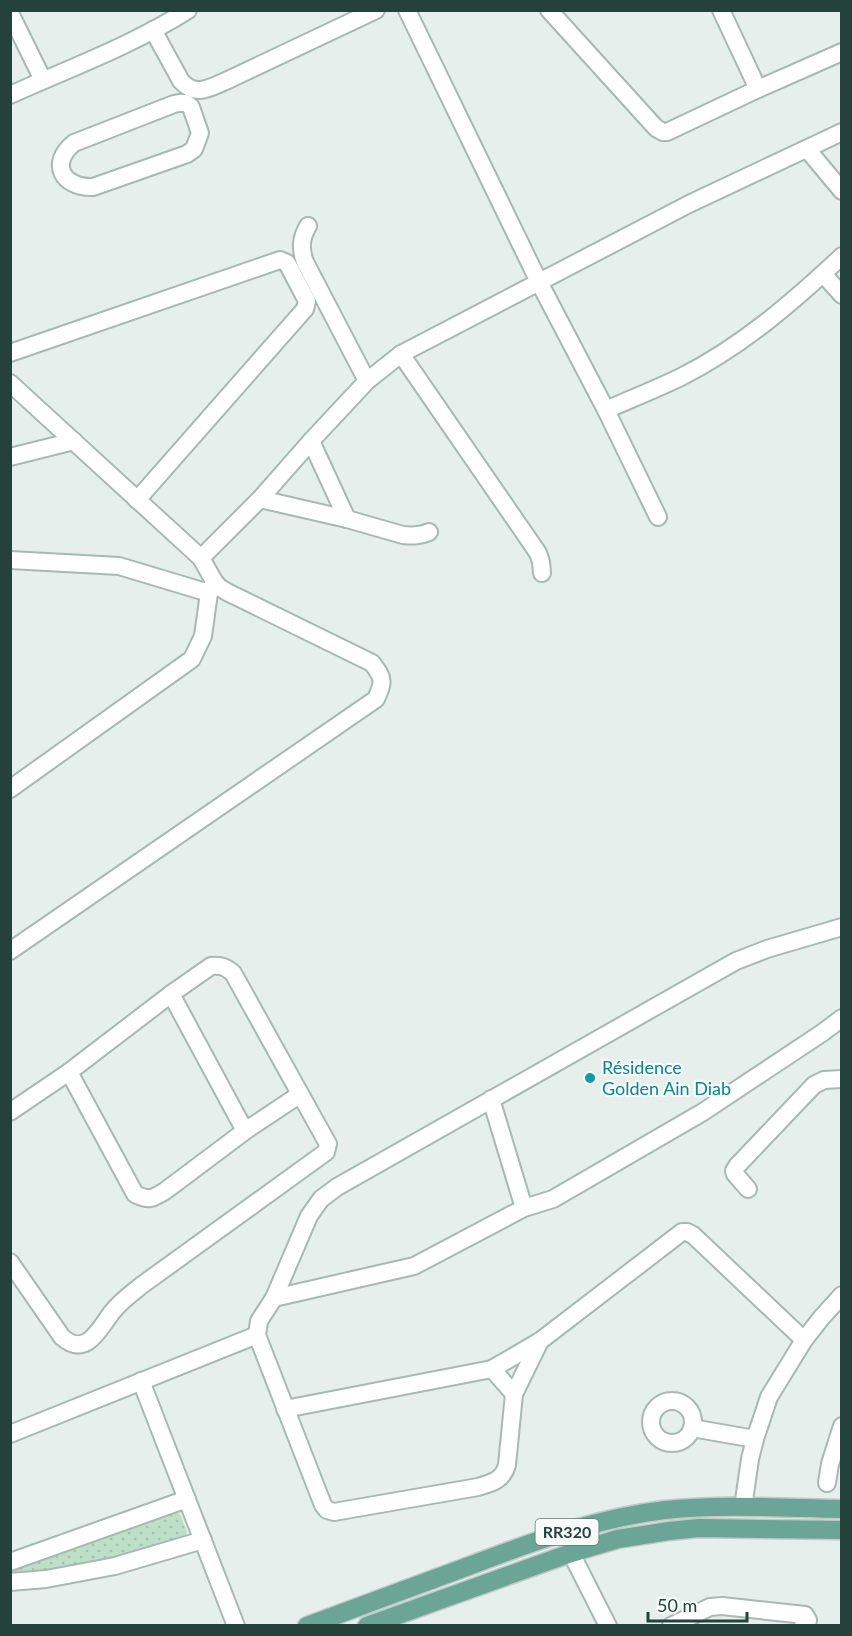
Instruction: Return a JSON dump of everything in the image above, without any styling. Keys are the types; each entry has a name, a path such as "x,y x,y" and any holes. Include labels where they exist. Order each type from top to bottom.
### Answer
{"main road":[{"name":"RR320","path":"307,1626 502,1554 589,1525 665,1510 719,1507 842,1509"},
{"name":"RR320","path":"367,1626 571,1553 618,1539 699,1528 842,1530"}],"street":[{"path":"10,94 153,30 167,16 188,10"},
{"path":"153,30 181,81 187,87 190,97 191,107 200,133 198,143 187,154 93,187 81,187 70,183 61,167 64,151 74,143 190,97 376,10"},
{"path":"407,10 539,282 606,410 658,517"},
{"path":"549,10 656,128 663,132 842,52"},
{"path":"721,10 758,89"},
{"path":"10,13 43,80"},
{"path":"201,558 260,499 367,381 401,354 688,204 842,132"},
{"path":"807,149 842,191"},
{"path":"308,226 301,243 304,262 367,381"},
{"path":"606,410 681,376 725,351 765,323 842,256"},
{"path":"10,353 280,260 288,263 307,301 305,309 137,500"},
{"path":"823,274 842,295"},
{"path":"401,354 538,553 542,573"},
{"path":"10,383 201,558 212,587 203,636 192,658 10,789"},
{"path":"10,457 74,441"},
{"path":"311,441 347,519"},
{"path":"260,499 412,536 429,532"},
{"path":"10,560 119,566 219,587 372,663 381,676 382,685 376,699 10,951"},
{"path":"540,1341 514,1394 507,1465 498,1479 478,1487 339,1512 325,1508 257,1335 259,1321 274,1298 309,1216 321,1199 337,1186 736,961 767,949 842,927"},
{"path":"10,1112 69,1072 171,994 211,966 219,965 227,968 233,974 328,1144 326,1152 142,1285 118,1306 93,1337 84,1344 69,1343 62,1337 10,1262"},
{"path":"171,994 245,1131"},
{"path":"274,1298 414,1266 524,1208 553,1199 703,1112 822,1034 842,1018"},
{"path":"69,1072 135,1194 145,1198 153,1198 165,1191 245,1131 299,1095"},
{"path":"748,1189 735,1174 736,1166 814,1085 824,1080 842,1079"},
{"path":"491,1099 524,1208"},
{"path":"285,1409 492,1369 540,1341 682,1232 693,1235 804,1340"},
{"path":"743,1507 754,1439 769,1397 804,1340 842,1295"},
{"path":"10,1434 257,1335"},
{"path":"492,1369 514,1394"},
{"path":"141,1381 236,1626"},
{"path":"827,1483 832,1456 842,1426"},
{"path":"692,1428 754,1439"},
{"path":"10,1562 187,1499"},
{"path":"10,1582 46,1579 115,1566 203,1540"},
{"path":"571,1553 608,1626"},
{"path":"671,1626 710,1607 722,1606 805,1615 807,1623 802,1626"}],"green space":[{"path":"175,1511 180,1514 186,1535 136,1553 58,1571 11,1575 11,1568"}],"place":[{"name":"Résidence Golden Ain Diab","path":"590,1078"}]}
